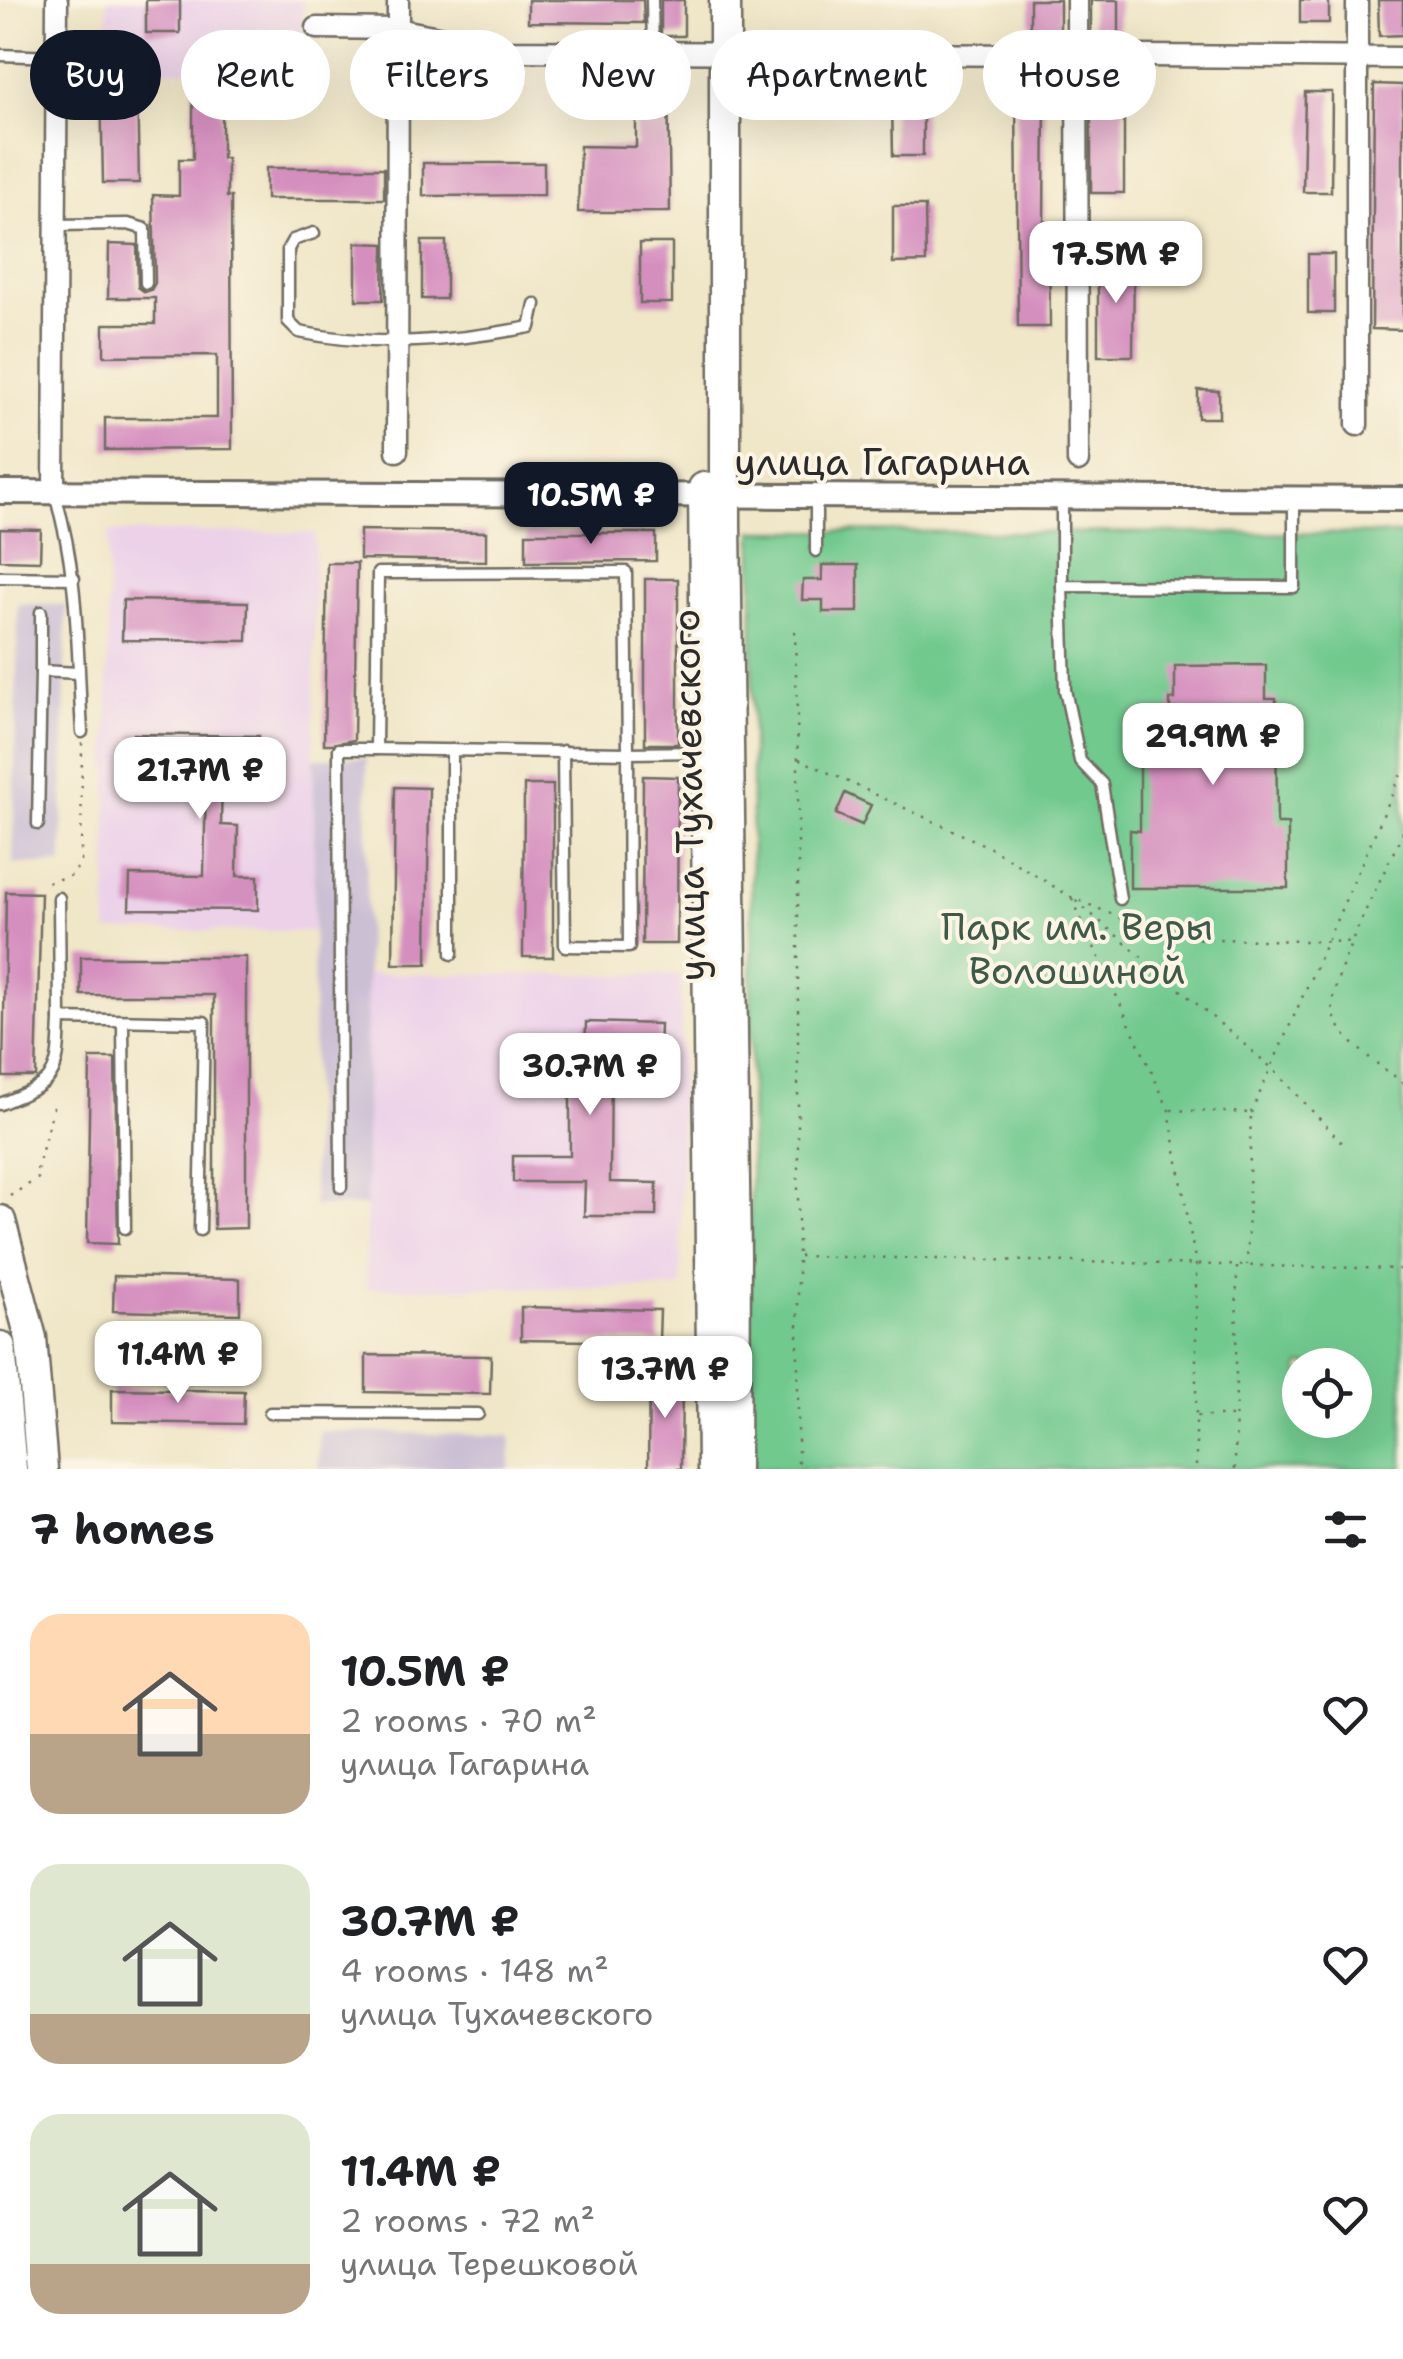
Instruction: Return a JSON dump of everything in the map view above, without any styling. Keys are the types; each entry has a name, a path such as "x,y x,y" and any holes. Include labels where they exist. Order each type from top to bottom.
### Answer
{"main road":[{"name":"улица Тухачевского","path":"704,0 711,37"},
{"name":"улица Тухачевского","path":"718,30 724,0"},
{"name":"улица Тухачевского","path":"713,1469 717,752 714,120"},
{"name":"улица Тухачевского","path":"717,752 735,1255 734,1469"},
{"path":"5,1208 31,1338 42,1469"},
{"path":"0,1347 11,1469"}],"street":[{"path":"56,30 57,0"},
{"path":"396,451 398,0"},
{"path":"1077,0 1077,30"},
{"path":"1357,0 1357,425"},
{"path":"317,28 397,29 509,51 545,52"},
{"path":"1156,57 1403,58"},
{"path":"54,492 56,120"},
{"path":"1077,120 1078,461"},
{"name":"улица Гагарина","path":"0,492 1403,500"}],"lane":[{"path":"652,0 652,30"},
{"path":"0,55 30,56"},
{"path":"55,225 128,224 144,229 146,283"},
{"path":"314,233 294,240 288,249 288,321 298,332 396,344 530,327 535,304"},
{"path":"54,492 74,578 82,732"},
{"path":"816,497 816,551"},
{"path":"1062,498 1066,690 1080,761 1102,784 1120,899"},
{"path":"1062,586 1294,587 1294,498"},
{"path":"376,750 378,573 626,572 629,947 564,946 564,752"},
{"path":"0,577 74,578"},
{"path":"38,824 42,612"},
{"path":"40,671 78,673"},
{"path":"341,1186 340,750 717,752"},
{"path":"452,750 452,954"},
{"path":"0,1104 43,1086 58,1065 59,898"},
{"path":"60,1020 204,1022 200,1230"},
{"path":"123,1022 125,1228"},
{"path":"270,1413 478,1414"}],"path":[{"path":"795,631 798,1469"},
{"path":"48,882 73,875 81,861 82,732"},
{"path":"798,759 990,847 1071,897 1272,1068 1345,1146"},
{"path":"1246,1266 1251,1113 1403,770"},
{"path":"1403,832 1335,983 1333,1011 1347,1038 1403,1083"},
{"path":"1071,897 1168,938 1354,942"},
{"path":"1071,897 1170,1110 1196,1264 1196,1469"},
{"path":"37,1170 54,1104"},
{"path":"1170,1110 1251,1113"},
{"path":"5,1208 40,1176"},
{"path":"798,1256 1403,1269"},
{"path":"1235,1469 1237,1265"},
{"path":"1196,1416 1235,1416"}],"shaded area":[{"path":"107,0 303,0 303,30 181,30 181,70 161,70 161,30 107,30"},
{"path":"108,532 315,533 313,931 107,931"},
{"path":"18,604 66,605 62,864 13,864"},
{"path":"314,758 367,758 366,1206 313,1206"},
{"path":"366,974 681,975 681,1288 366,1288"},
{"path":"319,1431 511,1436 510,1469 318,1469"}],"green space":[{"name":"Парк им. Веры Волошиной","path":"753,531 1403,534 1403,1469 749,1469"}],"building":[{"path":"146,0 180,0 180,33 146,30"},
{"path":"528,0 643,0 644,23 528,22"},
{"path":"661,0 684,0 684,30 661,30"},
{"path":"1030,0 1060,0 1060,30 1030,30"},
{"path":"1091,0 1119,0 1119,30 1091,30"},
{"path":"1300,0 1329,0 1329,23 1300,23"},
{"path":"1378,0 1403,0 1403,35 1379,36"},
{"path":"1374,84 1403,85 1403,330 1372,329"},
{"path":"1305,92 1332,92 1331,192 1303,192"},
{"path":"102,120 138,120 139,183 103,183"},
{"path":"193,120 222,120 222,158 227,158 227,197 231,197 232,449 105,450 105,418 217,418 217,355 104,356 104,324 155,324 155,298 108,298 109,244 137,245 138,287 145,292 151,290 155,283 153,195 179,196 179,159 193,159"},
{"path":"636,120 669,120 670,212 578,212 580,146 636,147"},
{"path":"892,120 923,120 923,156 893,156"},
{"path":"1016,120 1045,120 1044,226 1049,226 1050,327 1018,327"},
{"path":"1091,120 1124,120 1124,193 1091,193"},
{"path":"423,163 544,163 544,195 423,196"},
{"path":"266,168 384,168 384,199 266,199"},
{"path":"893,206 925,206 926,262 893,263"},
{"path":"422,241 446,241 446,299 422,299"},
{"path":"356,243 384,244 383,300 356,300"},
{"path":"640,243 672,243 672,303 640,303"},
{"path":"1308,254 1334,254 1334,313 1308,313"},
{"path":"1098,257 1134,257 1133,356 1098,356"},
{"path":"1198,390 1219,391 1219,418 1198,418"},
{"path":"0,529 41,530 40,561 0,560"},
{"path":"360,530 486,532 486,561 360,559"},
{"path":"526,533 656,533 656,561 526,562"},
{"path":"327,563 357,563 354,740 332,744 324,744"},
{"path":"822,565 858,565 858,612 823,612 823,600 802,600 803,580 822,580"},
{"path":"645,579 678,579 678,744 645,744"},
{"path":"123,600 248,602 247,641 122,640"},
{"path":"1266,665 1266,698 1276,698 1277,824 1288,824 1288,888 1130,888 1130,830 1140,831 1140,749 1170,749 1170,699 1175,699 1175,666"},
{"path":"133,734 259,736 258,777 222,776 221,825 238,826 237,876 258,876 258,910 129,909 130,875 204,876 206,776 133,775"},
{"path":"643,776 678,777 677,944 642,944"},
{"path":"524,785 553,785 553,957 523,957"},
{"path":"395,787 429,788 427,964 393,964"},
{"path":"845,793 871,805 862,825 836,814"},
{"path":"6,892 41,893 36,1077 3,1077"},
{"path":"81,957 246,957 246,1228 214,1229 214,995 81,995"},
{"path":"586,1022 660,1024 659,1055 611,1054 610,1182 657,1183 656,1216 584,1216 585,1182 513,1182 513,1156 570,1156 570,1080 509,1080 509,1053 585,1053"},
{"path":"90,1058 115,1058 118,1244 87,1243"},
{"path":"114,1276 240,1279 240,1314 113,1311"},
{"path":"521,1307 660,1310 659,1342 521,1340"},
{"path":"366,1355 491,1356 490,1394 366,1392"},
{"path":"649,1373 682,1374 681,1469 648,1469"},
{"path":"112,1389 244,1391 243,1424 112,1422"}]}
